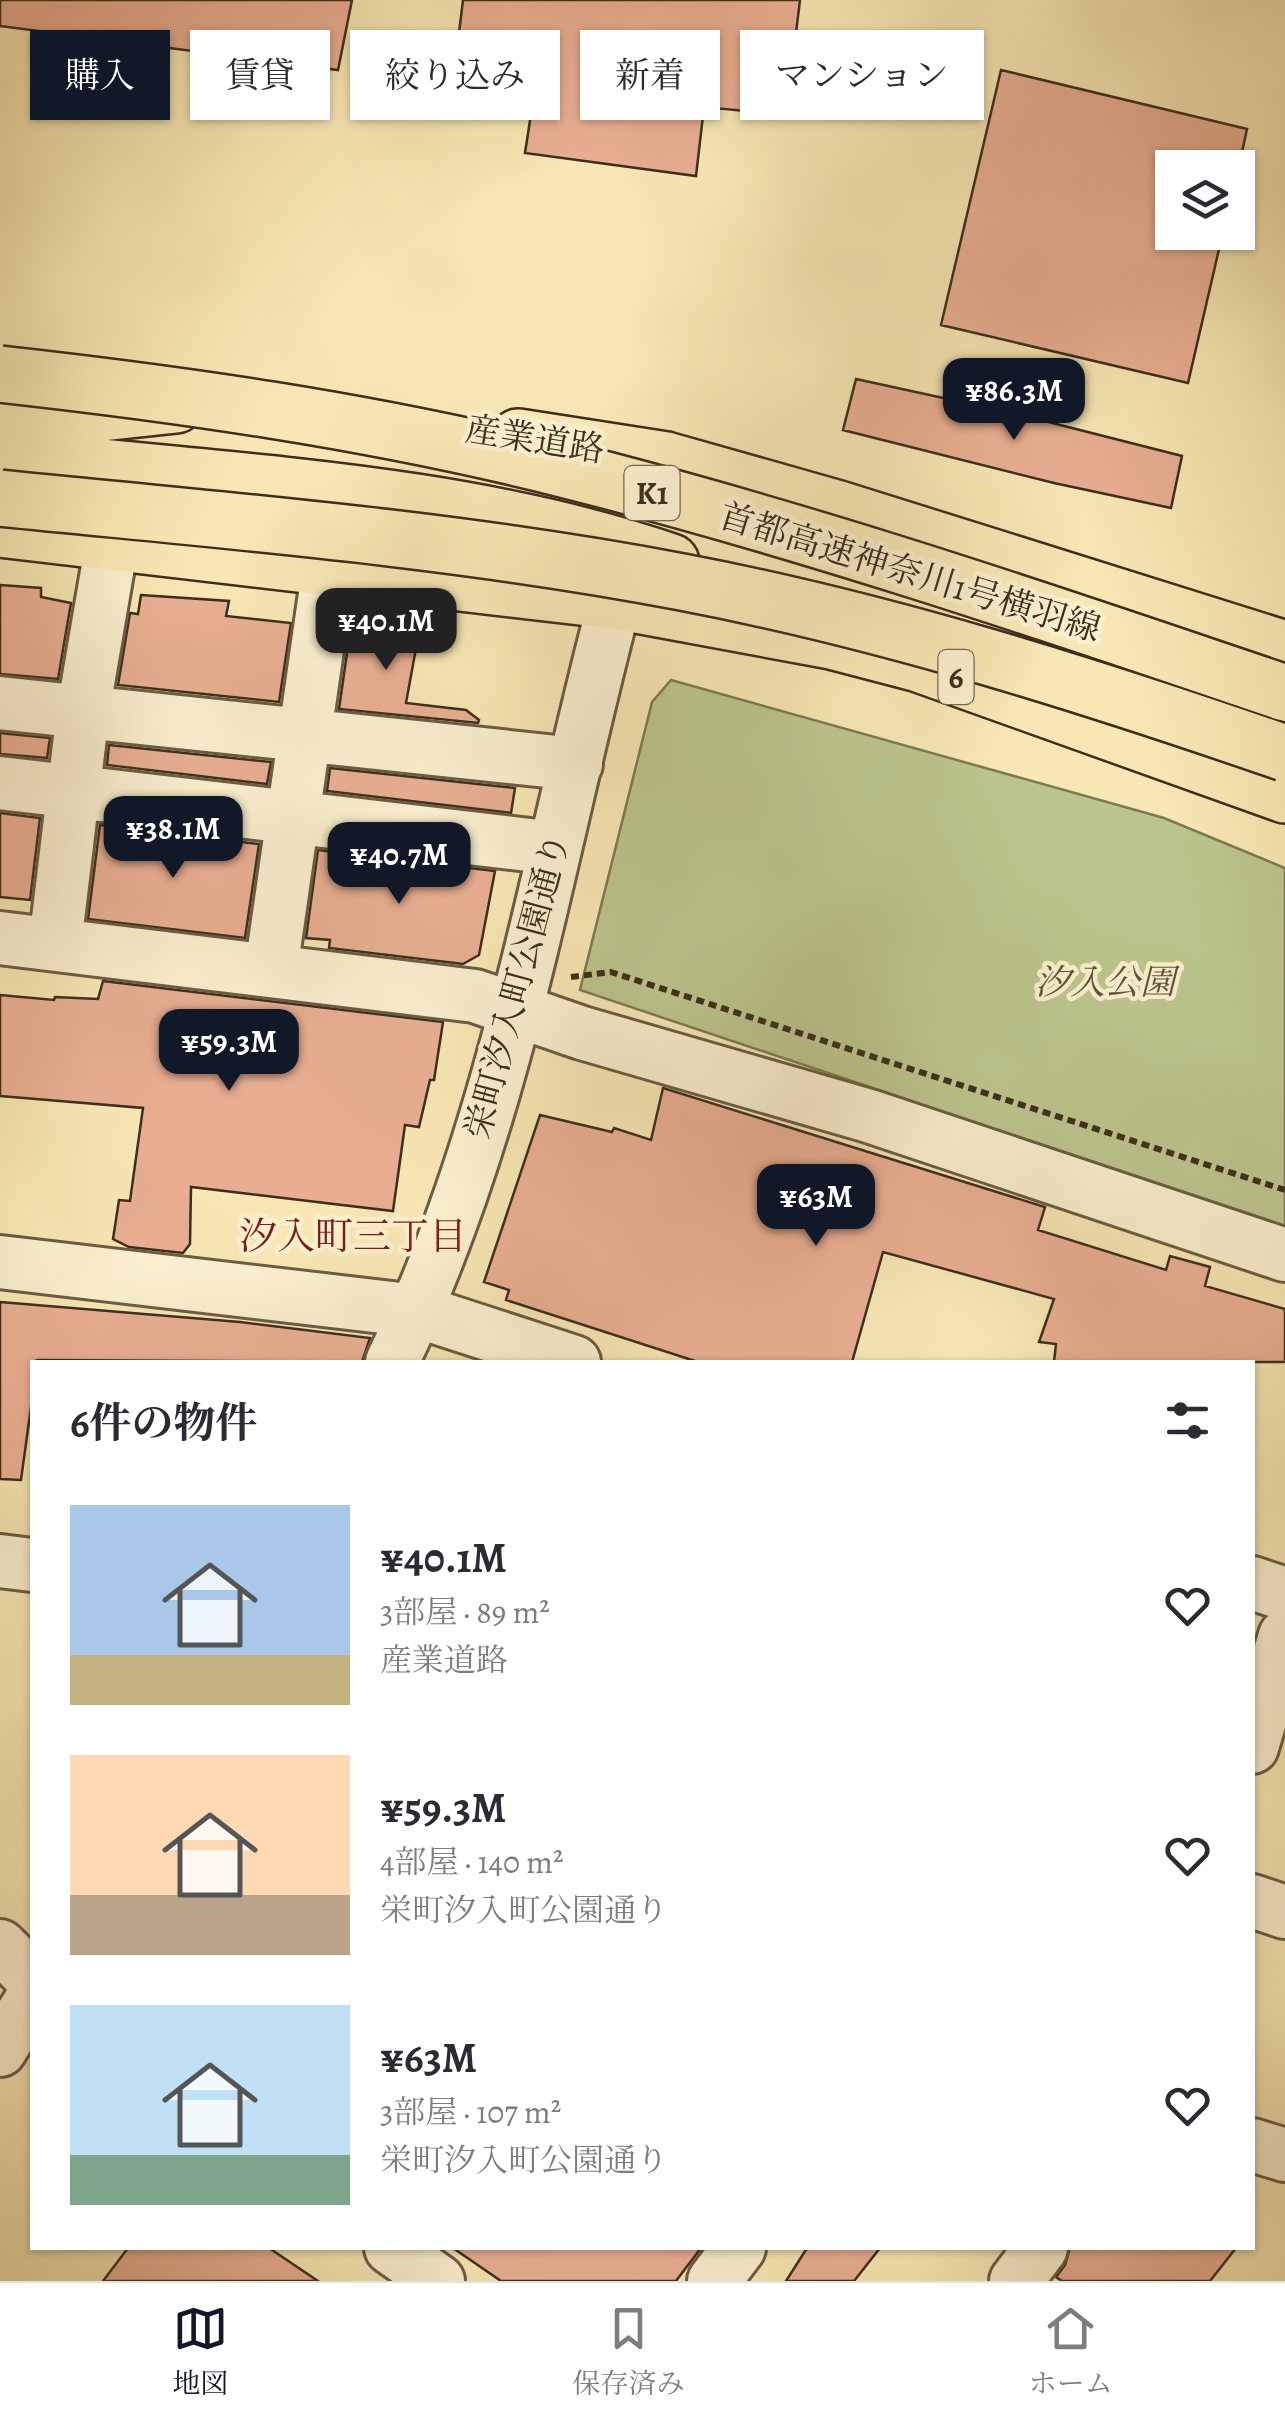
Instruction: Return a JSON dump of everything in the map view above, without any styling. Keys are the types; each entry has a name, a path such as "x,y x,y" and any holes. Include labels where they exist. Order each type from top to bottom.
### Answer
{"main road":[{"name":"産業道路","path":"0,364 246,395 666,460 839,509 1285,648"},
{"name":"首都高速神奈川1号横羽線","path":"0,374 228,404 536,463 866,556 1285,693"},
{"path":"0,416 136,411 246,395"},
{"path":"0,456 298,485 500,517 596,538 688,567 919,664"},
{"name":"首都高速神奈川1号横羽線","path":"0,498 401,540 684,582 844,618 992,659 1285,752"},
{"name":"6","path":"0,528 615,601 831,641 919,664 1285,795"}],"street":[{"path":"56,944 83,712 112,543"},
{"path":"271,970 329,566"},
{"name":"栄町汐入町公園通り","path":"393,1360 444,1245 515,1011 615,601"},
{"path":"0,704 576,764"},
{"path":"0,783 555,848"},
{"path":"0,938 475,996 869,1116 1285,1254"},
{"path":"0,1262 417,1311 568,1360"},
{"path":"0,1561 30,1564"},
{"path":"1255,1585 1285,1594"},
{"path":"1255,1737 1285,1636"},
{"path":"1255,1902 1285,1912"},
{"path":"0,1946 30,1976"},
{"path":"0,2050 30,2002"},
{"path":"1255,2146 1285,2155"},
{"path":"714,2281 737,2250"},
{"path":"1016,2281 1040,2250"}],"path":[{"path":"568,977 611,972 1285,1190"}],"green space":[{"name":"汐入公園","path":"671,680 1164,818 1285,868 1285,1226 580,990 652,702"}],"building":[{"path":"0,0 352,0 338,70 330,69 330,30 190,30 190,51 170,48 170,30 31,30 0,26"},
{"path":"463,0 800,0 796,30 740,30 740,111 720,109 720,30 580,30 580,120 702,120 696,176 525,153 530,120 560,120 560,30 459,30"},
{"path":"1001,70 1247,129 1242,150 1155,150 1155,250 1219,250 1188,383 941,325"},
{"path":"856,379 1182,456 1171,508 843,430"},
{"path":"0,585 41,588 41,597 71,603 58,679 0,674"},
{"path":"141,595 229,601 226,616 291,623 279,702 118,685 130,613 138,614"},
{"path":"352,618 405,623 404,631 419,632 406,703 466,710 478,723 339,709"},
{"path":"0,733 50,738 47,758 0,754"},
{"path":"109,745 271,762 267,784 107,765"},
{"path":"330,768 515,788 511,813 327,791"},
{"path":"0,813 40,818 30,900 0,897"},
{"path":"100,825 259,844 245,938 88,919"},
{"path":"318,850 495,871 479,955 463,964 329,948 330,940 306,938"},
{"path":"103,981 443,1022 434,1080 430,1080 419,1127 405,1125 393,1211 191,1187 190,1244 183,1253 129,1247 113,1239 119,1200 130,1201 143,1108 0,1096 0,995 98,999"},
{"path":"663,1088 1045,1207 1038,1230 1166,1270 1170,1256 1210,1267 1205,1286 1285,1309 1285,1362 1054,1360 1056,1344 1039,1342 1054,1299 883,1252 853,1360 692,1360 506,1300 509,1290 484,1282 540,1115 612,1132 614,1128 651,1140"},
{"path":"0,1302 240,1322 370,1338 363,1360 30,1360 30,1415 21,1480 0,1479"},
{"path":"126,2250 272,2250 318,2281 103,2281"},
{"path":"456,2250 699,2250 676,2281 501,2281"},
{"path":"806,2250 878,2250 854,2281 786,2281"},
{"path":"1069,2250 1234,2250 1210,2281 1062,2281 1056,2277"}],"district":[{"name":"汐入町三丁目","path":"353,1236"}]}
